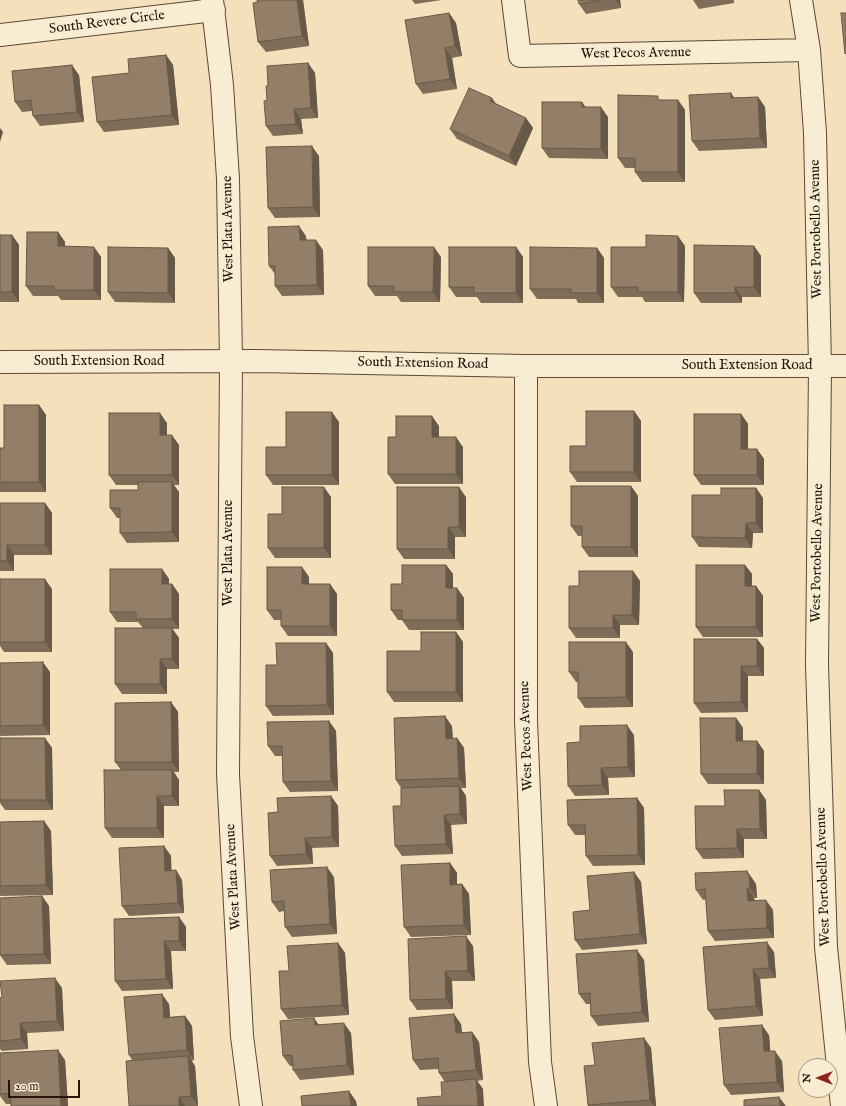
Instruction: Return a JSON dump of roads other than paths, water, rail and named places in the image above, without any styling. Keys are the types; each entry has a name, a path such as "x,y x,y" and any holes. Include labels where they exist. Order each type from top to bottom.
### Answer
{"street":[{"name":"West Pecos Avenue","path":"513,0 520,56 809,50"},
{"name":"West Portobello Avenue","path":"802,0 809,50 815,134 820,366 818,681 826,947 842,1106"},
{"name":"South Revere Circle","path":"0,35 213,5"},
{"name":"West Plata Avenue","path":"213,5 222,85 228,179 231,360 228,774 242,1036 250,1106"},
{"name":"South Extension Road","path":"0,362 231,360 526,366 846,366"},
{"name":"West Pecos Avenue","path":"526,366 526,720 540,1062 546,1106"}]}
